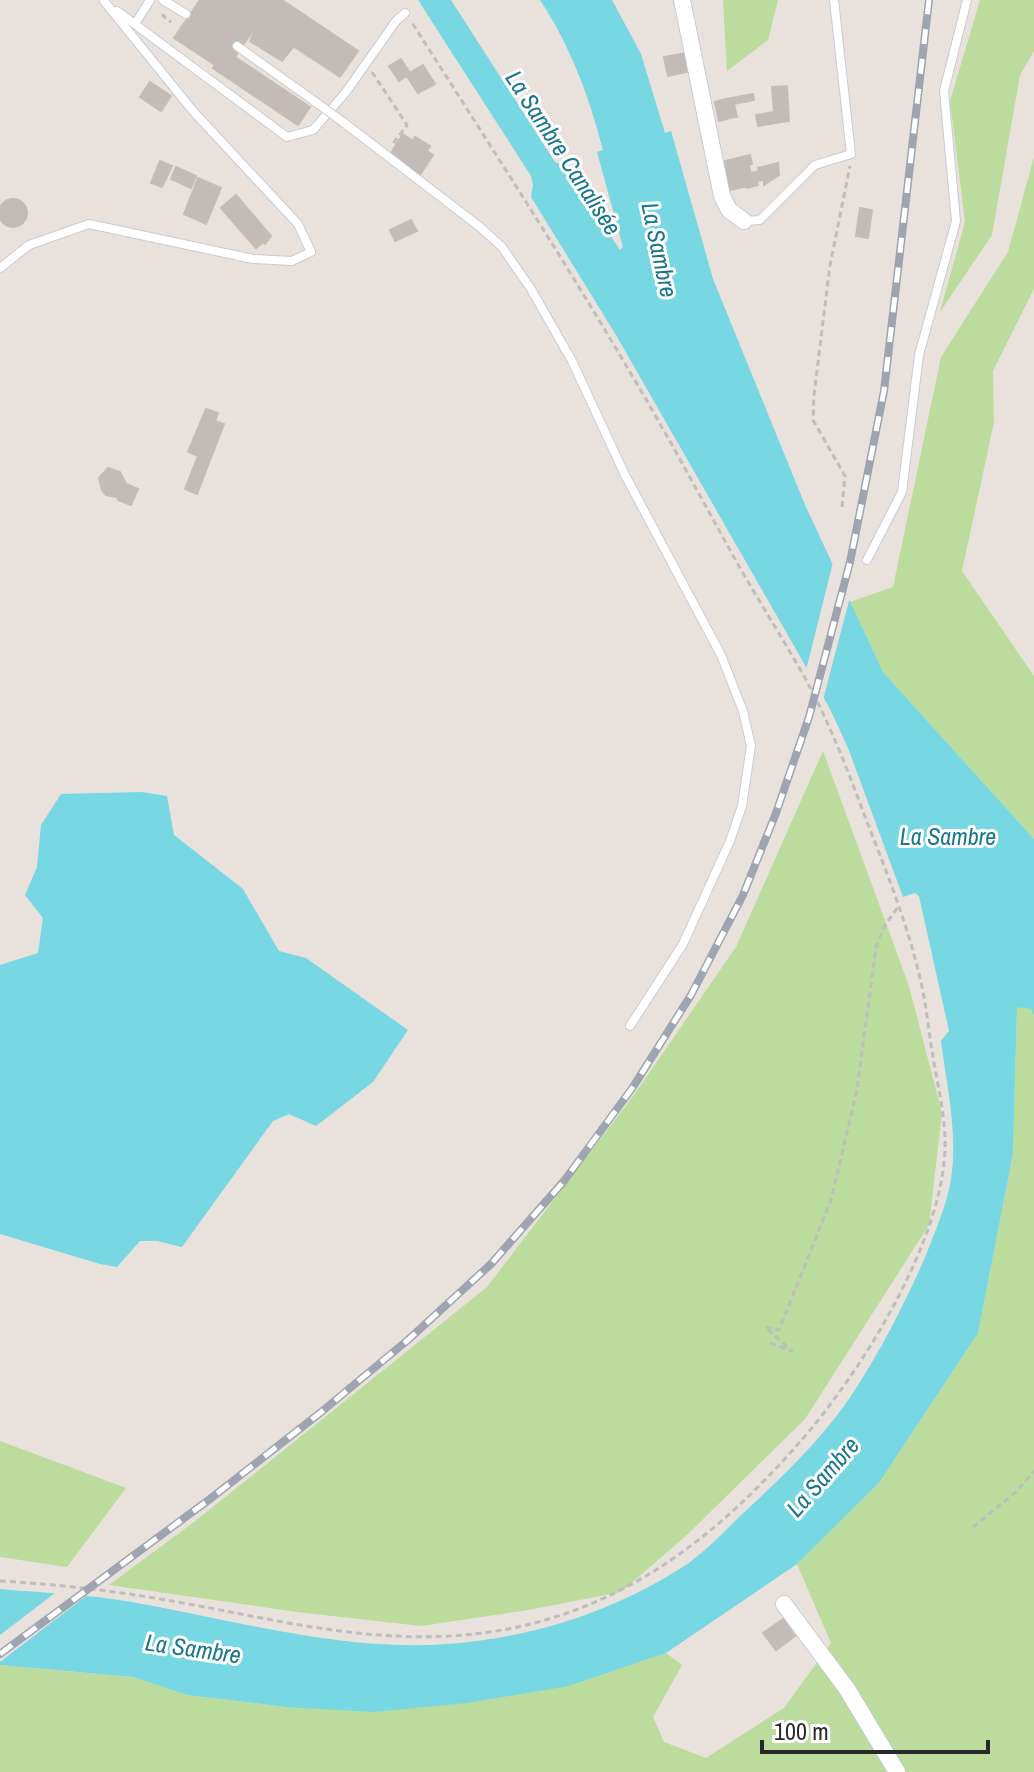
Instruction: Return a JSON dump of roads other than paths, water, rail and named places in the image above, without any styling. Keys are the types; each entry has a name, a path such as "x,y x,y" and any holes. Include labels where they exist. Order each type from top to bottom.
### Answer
{"street":[{"path":"682,0 722,196 729,210 744,221"},
{"path":"784,1604 847,1689 897,1772"}],"lane":[{"path":"103,0 287,137 313,130 405,13"},
{"path":"0,268 29,245 89,224 253,259 292,261 311,252 298,224 193,111 103,0"},
{"path":"135,24 150,0"},
{"path":"163,0 186,14"},
{"path":"744,221 760,220 815,165 851,154 834,0"},
{"path":"867,560 902,492 919,355 956,221 944,91 967,0"},
{"path":"237,46 343,122 502,247 531,289 572,361 625,475 721,655 743,711 751,746 742,806 730,841 683,944 630,1026"}],"water":[{"name":"La Sambre","path":"418,0 451,0 555,162 565,166 620,250 623,247 597,152 603,150 592,110 570,54 540,0 612,0 641,54 665,133 671,131 713,279 805,505 883,672 1034,839 1034,1016 1031,1009 1017,1007 1013,1154 978,1333 879,1483 797,1564 666,1653 569,1686 467,1703 373,1712 286,1707 187,1695 133,1677 0,1665 0,1589 110,1599 325,1639 406,1645 477,1641 536,1630 593,1612 647,1588 708,1547 801,1457 843,1408 875,1358 910,1290 937,1227 949,1189 953,1162 952,1127 941,1041 949,1031 919,896 915,893 903,897 848,748 829,707 616,335 531,197 531,176"},
{"path":"141,792 167,796 174,835 243,889 279,951 306,958 408,1030 373,1082 316,1126 289,1114 273,1121 182,1247 157,1241 140,1241 117,1267 0,1234 0,965 38,953 43,918 25,895 37,867 41,825 61,794"}],"railway":[{"path":"0,1654 210,1499 320,1413 409,1339 491,1264 564,1181 633,1087 691,995 743,895 776,813 809,717 850,562 884,391 929,0"}],"water label":[{"name":"La Sambre Canalisée","path":"563,153"}]}
